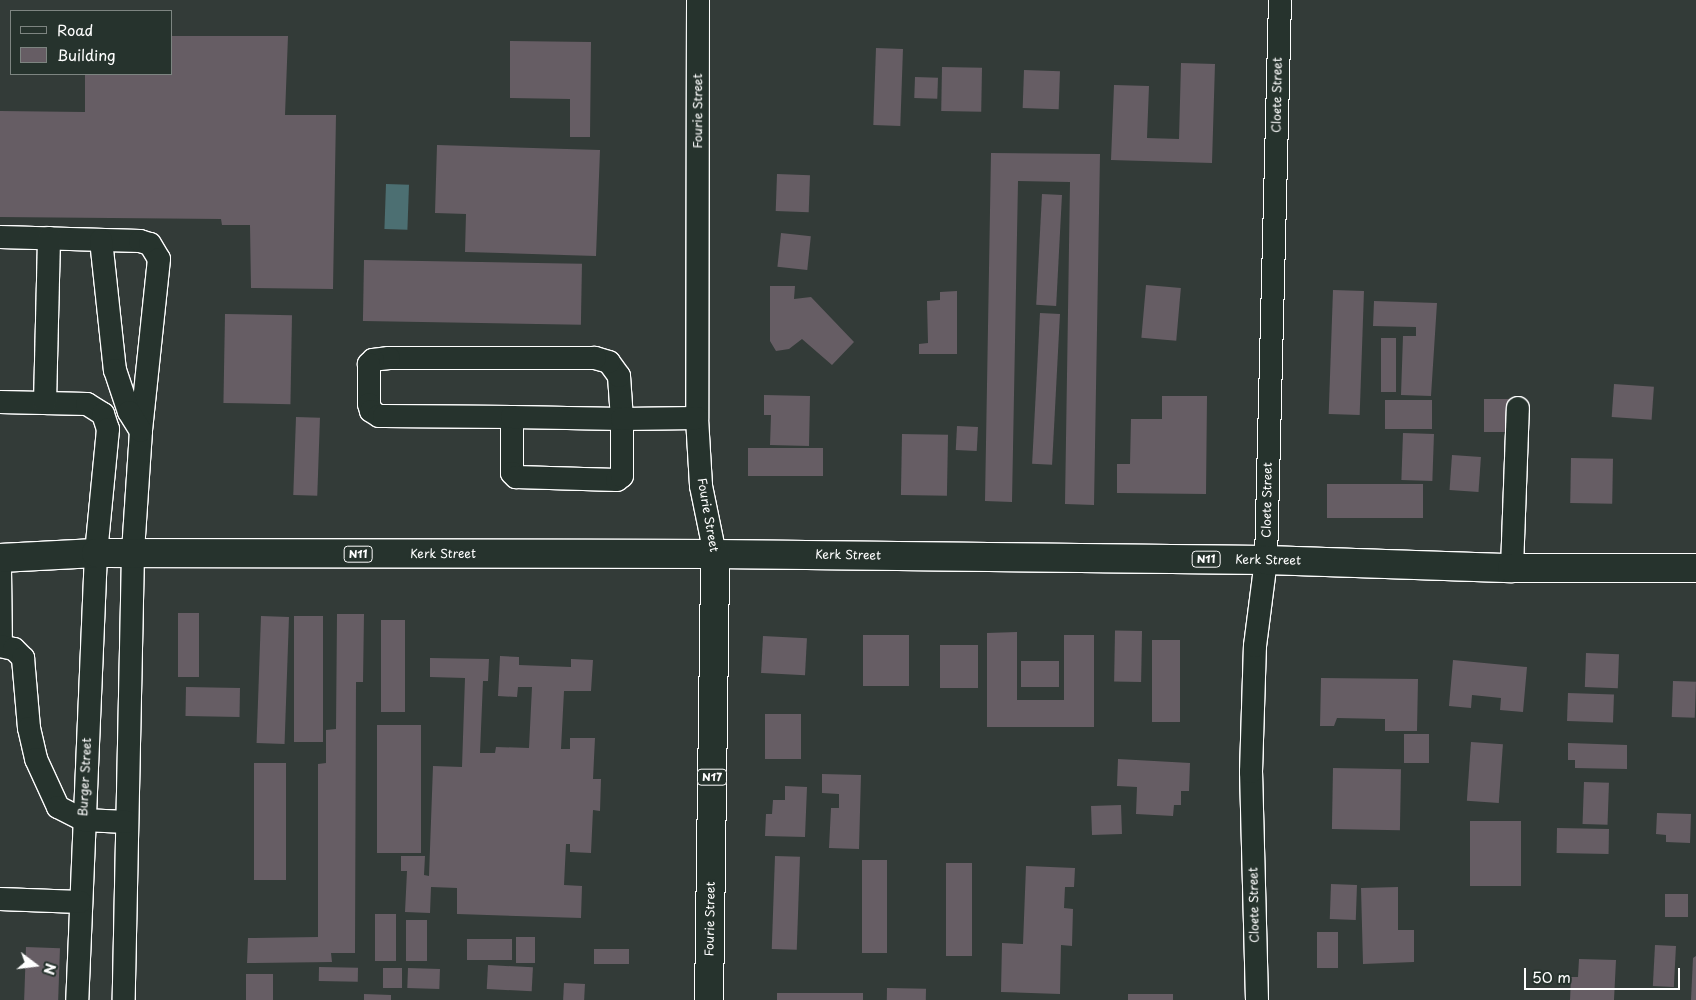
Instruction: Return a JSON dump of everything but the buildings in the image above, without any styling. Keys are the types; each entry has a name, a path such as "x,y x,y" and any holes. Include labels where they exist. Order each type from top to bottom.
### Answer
{"highway":[{"name":"Kerk Street","path":"0,558 96,553 715,554 1266,560 1512,568 1696,568"},
{"name":"Fourie Street","path":"709,1000 715,554"}],"street":[{"name":"Fourie Street","path":"698,0 697,418 701,486 715,554"},
{"name":"Cloete Street","path":"1257,1000 1251,772 1254,646 1266,560 1280,0"},
{"path":"0,237 140,241 150,244 159,259 141,431 133,554 124,1000"},
{"path":"0,402 45,402 49,238"},
{"path":"100,240 115,370 129,412 141,431"},
{"path":"512,418 512,473 523,479 620,478 622,419 617,370 602,359 389,358 373,360 369,364 369,404 371,411 379,416 622,419 697,418"},
{"name":"Burger Street","path":"45,402 87,404 97,408 107,422 96,553 83,820 77,1000"},
{"path":"1512,568 1518,408"},
{"path":"0,569 0,646 14,649 23,658 29,728 36,759 50,792 58,807 83,820 127,822"},
{"path":"0,899 80,902"}],"water":[{"path":"386,184 409,185 407,230 384,229"}]}
